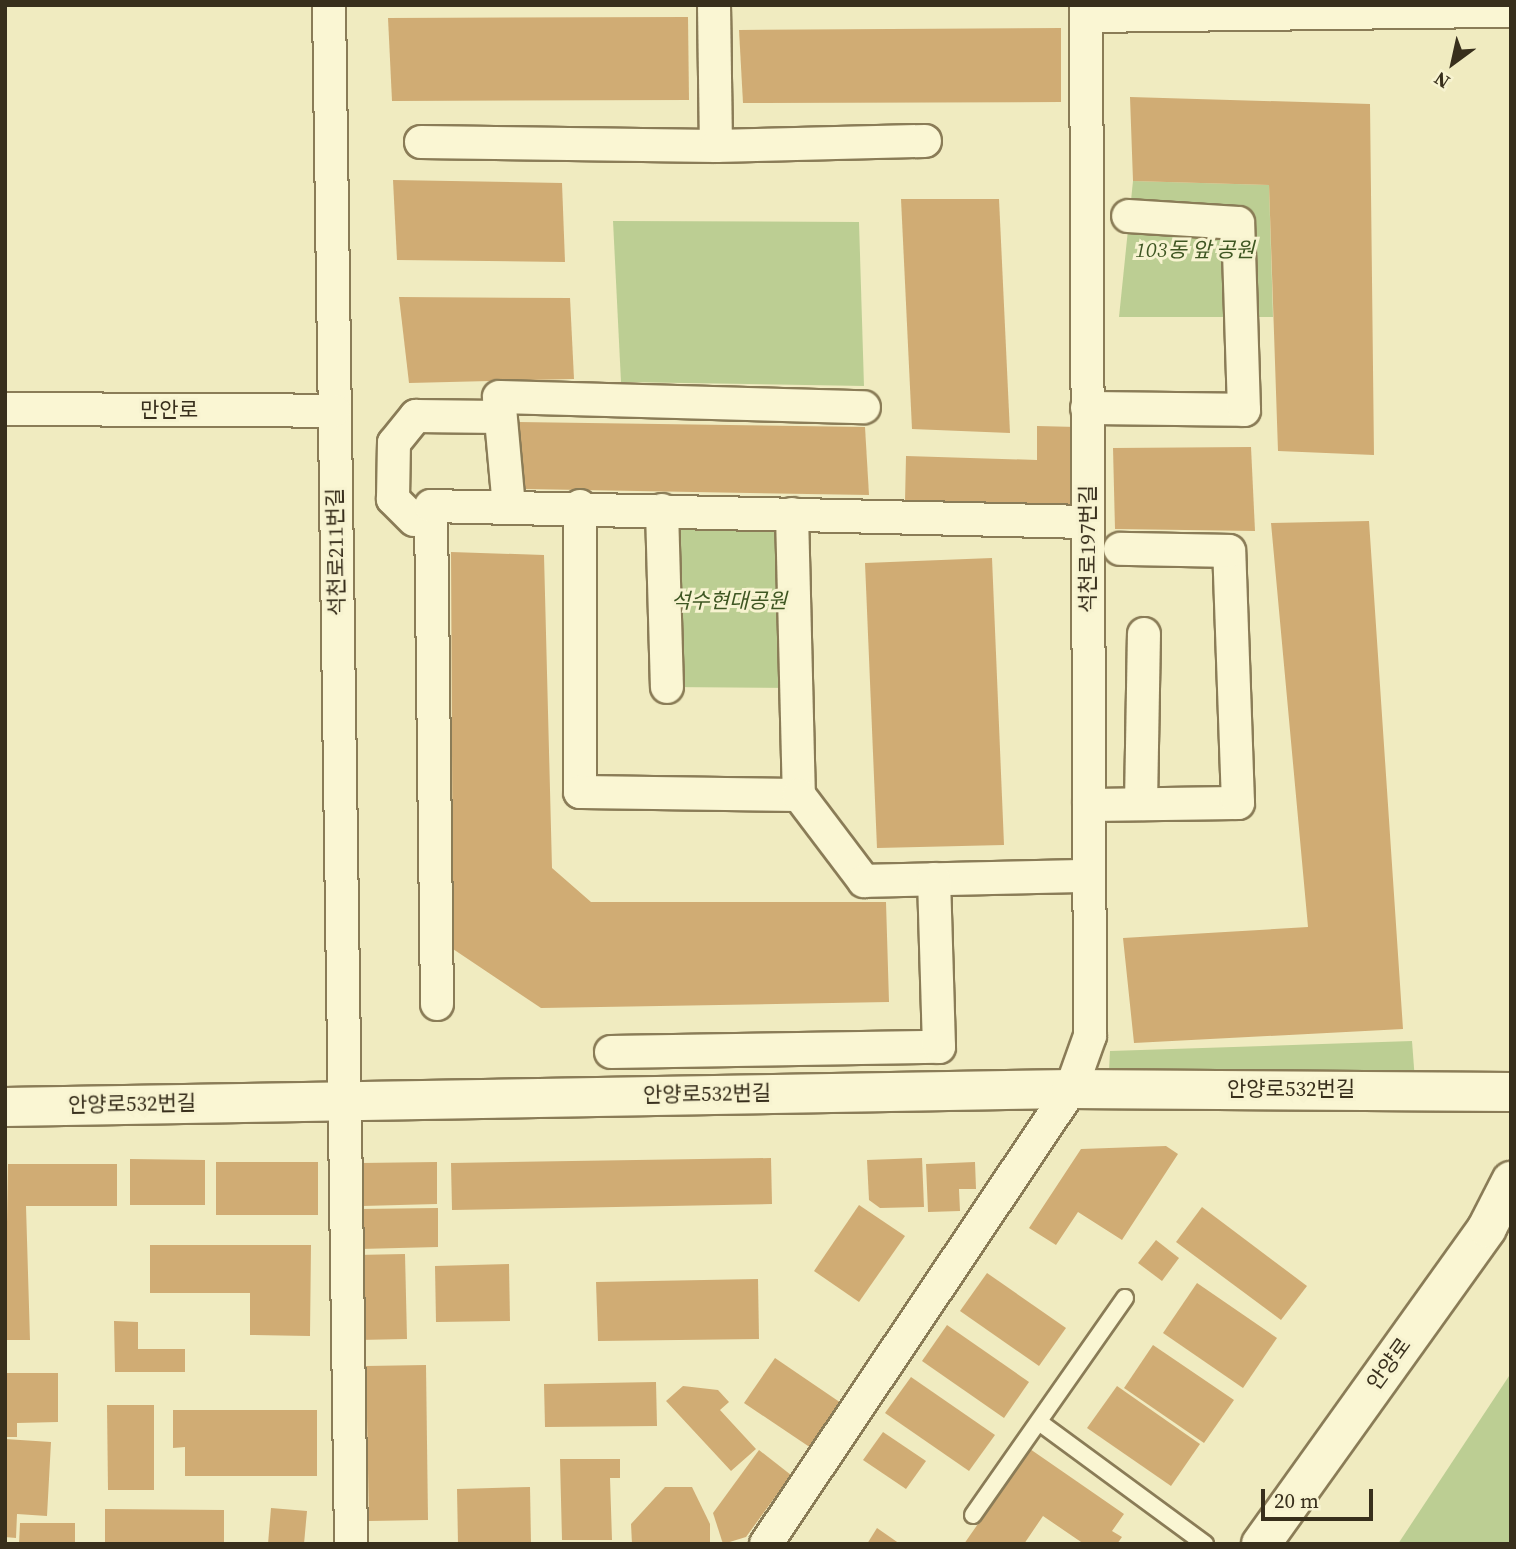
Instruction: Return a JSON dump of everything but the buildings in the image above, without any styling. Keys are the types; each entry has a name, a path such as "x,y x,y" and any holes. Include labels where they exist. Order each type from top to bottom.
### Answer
{"street":[{"name":"석천로211번길","path":"329,5 344,1099"},
{"path":"714,5 716,146"},
{"path":"1086,11 1511,11"},
{"name":"석천로197번길","path":"1071,1089 1090,1036 1087,876 1086,11"},
{"path":"421,142 716,146 925,141"},
{"path":"1087,408 1244,410 1238,223 1128,216"},
{"path":"509,507 499,397 864,407"},
{"name":"만안로","path":"5,409 334,411"},
{"path":"414,520 393,499 394,443 416,416 500,417"},
{"path":"437,1004 431,506 580,506 1088,522"},
{"path":"580,506 580,792 799,795"},
{"path":"662,510 667,687"},
{"path":"792,514 799,795 864,881 1087,876"},
{"path":"1089,805 1238,803 1229,551 1120,549"},
{"path":"1141,804 1144,634"},
{"path":"611,1052 939,1047 934,879"},
{"path":"766,1544 1071,1089"},
{"name":"안양로532번길","path":"5,1107 344,1099 1071,1089 1511,1092"},
{"path":"344,1099 351,1544"},
{"name":"안양로","path":"1261,1544 1487,1228 1511,1181"}],"lane":[{"path":"973,1515 1125,1298"},
{"path":"1039,1422 1205,1544"}],"green space":[{"name":"103동 앞 공원","path":"1133,181 1269,185 1273,317 1119,317"},
{"path":"613,221 859,222 864,386 621,382"},
{"name":"석수현대공원","path":"662,510 792,514 797,688 667,687"},
{"path":"1412,1041 1415,1081 1108,1092 1110,1051"},
{"path":"1511,1373 1511,1544 1398,1544"}]}
